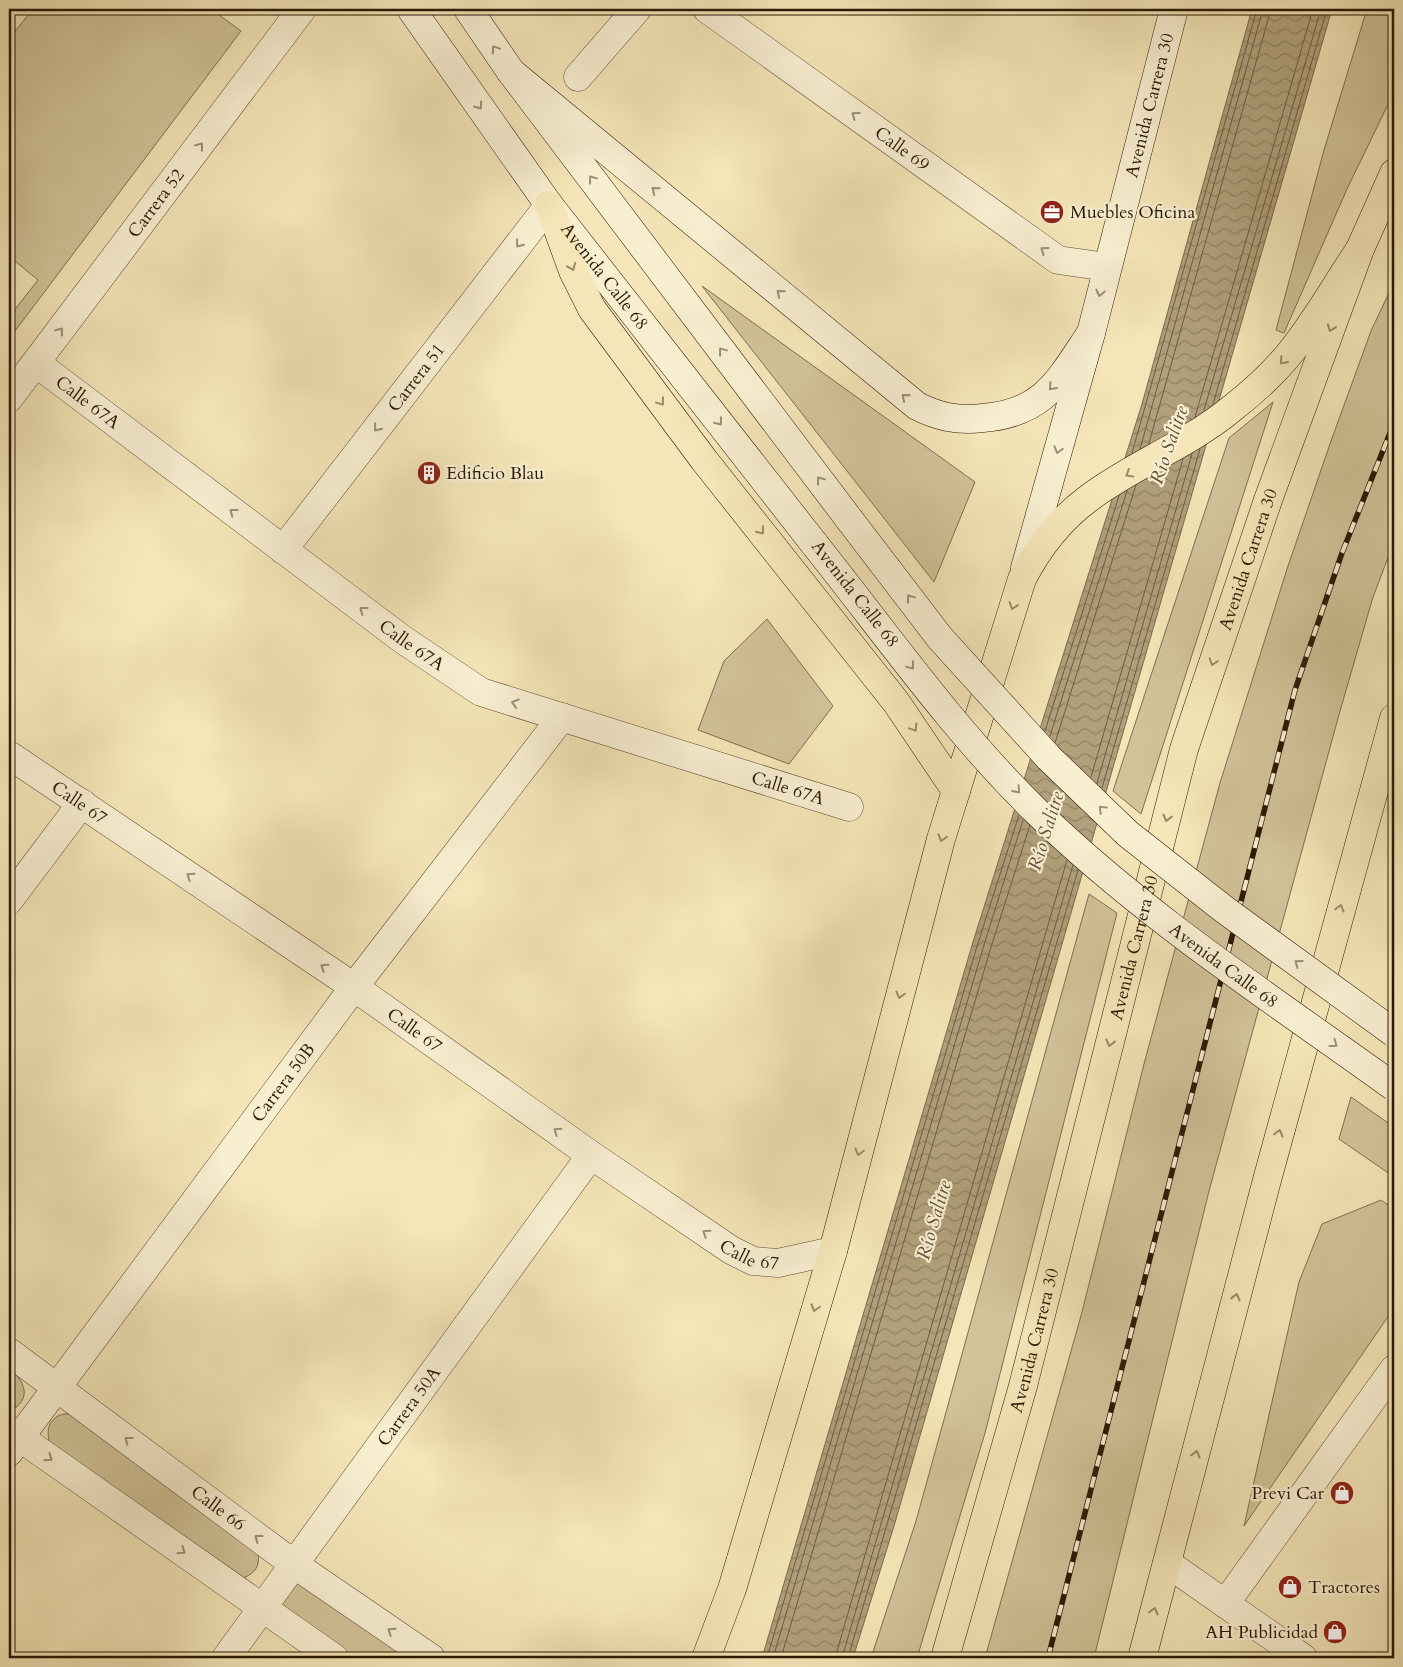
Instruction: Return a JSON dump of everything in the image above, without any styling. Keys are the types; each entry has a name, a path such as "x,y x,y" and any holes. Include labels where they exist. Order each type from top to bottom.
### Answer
{"highway":[{"name":"Avenida Carrera 30","path":"945,1658 1023,1386 1184,749 1268,500 1360,249 1394,173"},
{"path":"549,205 573,271 592,308 704,460 896,702 956,791"},
{"name":"Avenida Carrera 30","path":"706,1658 732,1589 833,1251 941,839 1022,579 1035,553 1049,534 1090,497 1192,438 1230,411 1271,375 1291,352 1360,249"},
{"path":"1142,1658 1266,1180 1388,748 1394,718"},
{"path":"717,1658 732,1589"}],"street":[{"name":"Carrera 52","path":"9,398 302,9"},
{"name":"Avenida Calle 68","path":"411,9 549,205 958,725 1035,810 1101,870 1213,958 1394,1087"},
{"path":"468,9 511,72 940,638 1049,758 1128,834 1225,910 1394,1033"},
{"path":"578,77 637,9"},
{"name":"Calle 69","path":"707,9 1058,260 1107,267"},
{"name":"Avenida Carrera 30","path":"1022,579 1091,333 1174,9"},
{"path":"511,72 917,406 934,415 960,420 988,418 1008,416 1030,406 1046,394 1061,377 1091,333"},
{"name":"Carrera 51","path":"283,550 549,205"},
{"name":"Calle 67A","path":"36,363 402,639 481,692 850,807"},
{"name":"Carrera 50B","path":"12,1440 57,1387 354,987 562,717"},
{"name":"Calle 67","path":"9,755 354,987 591,1155 731,1250 754,1261 778,1263 833,1251"},
{"path":"9,900 82,803"},
{"name":"Carrera 50A","path":"226,1658 591,1155"},
{"name":"Calle 66","path":"9,1352 295,1565 431,1658"},
{"path":"1225,1604 1394,1369"},
{"path":"12,1440 264,1608 334,1658"},
{"path":"1167,1563 1302,1658"}],"shaded area":[{"path":"33,9 211,9 241,31 9,339 9,317 38,280 9,256 9,39"},
{"path":"1367,9 1394,9 1394,92 1347,189 1284,333 1276,330 1324,150"},
{"path":"1394,282 1394,542 1373,597 1340,711 1209,1191 1094,1658 985,1658 1082,1312 1144,1064 1220,783 1287,569 1331,441 1371,331"},
{"path":"702,286 975,482 934,582"},
{"path":"1273,402 1141,814 1113,791 1229,438"},
{"path":"767,619 833,706 789,764 698,730 724,661"},
{"path":"1089,894 1117,913 985,1433 917,1658 871,1658 916,1521"},
{"path":"1351,1097 1394,1127 1394,1177 1339,1139"},
{"path":"1381,1200 1394,1209 1394,1308 1244,1526 1299,1282 1322,1224"},
{"path":"9,1369 19,1379 24,1390 22,1401 10,1411"},
{"path":"64,1414 73,1414 258,1554 258,1562 254,1571 244,1578 50,1443 48,1433 50,1424 55,1418"},
{"path":"298,1582 414,1658 345,1658 282,1606 282,1598"}],"water":[{"name":"Río Salitre","path":"1252,9 1332,9 894,1526 853,1658 762,1658 973,942 1142,404"}],"railway":[{"path":"1048,1658 1295,690 1342,553 1394,423"}],"place":[{"name":"Muebles Oficina","path":"1052,212"},
{"name":"Edificio Blau","path":"429,473"},
{"name":"Previ Car","path":"1342,1493"},
{"name":"Tractores","path":"1290,1587"},
{"name":"AH Publicidad","path":"1335,1632"}]}
